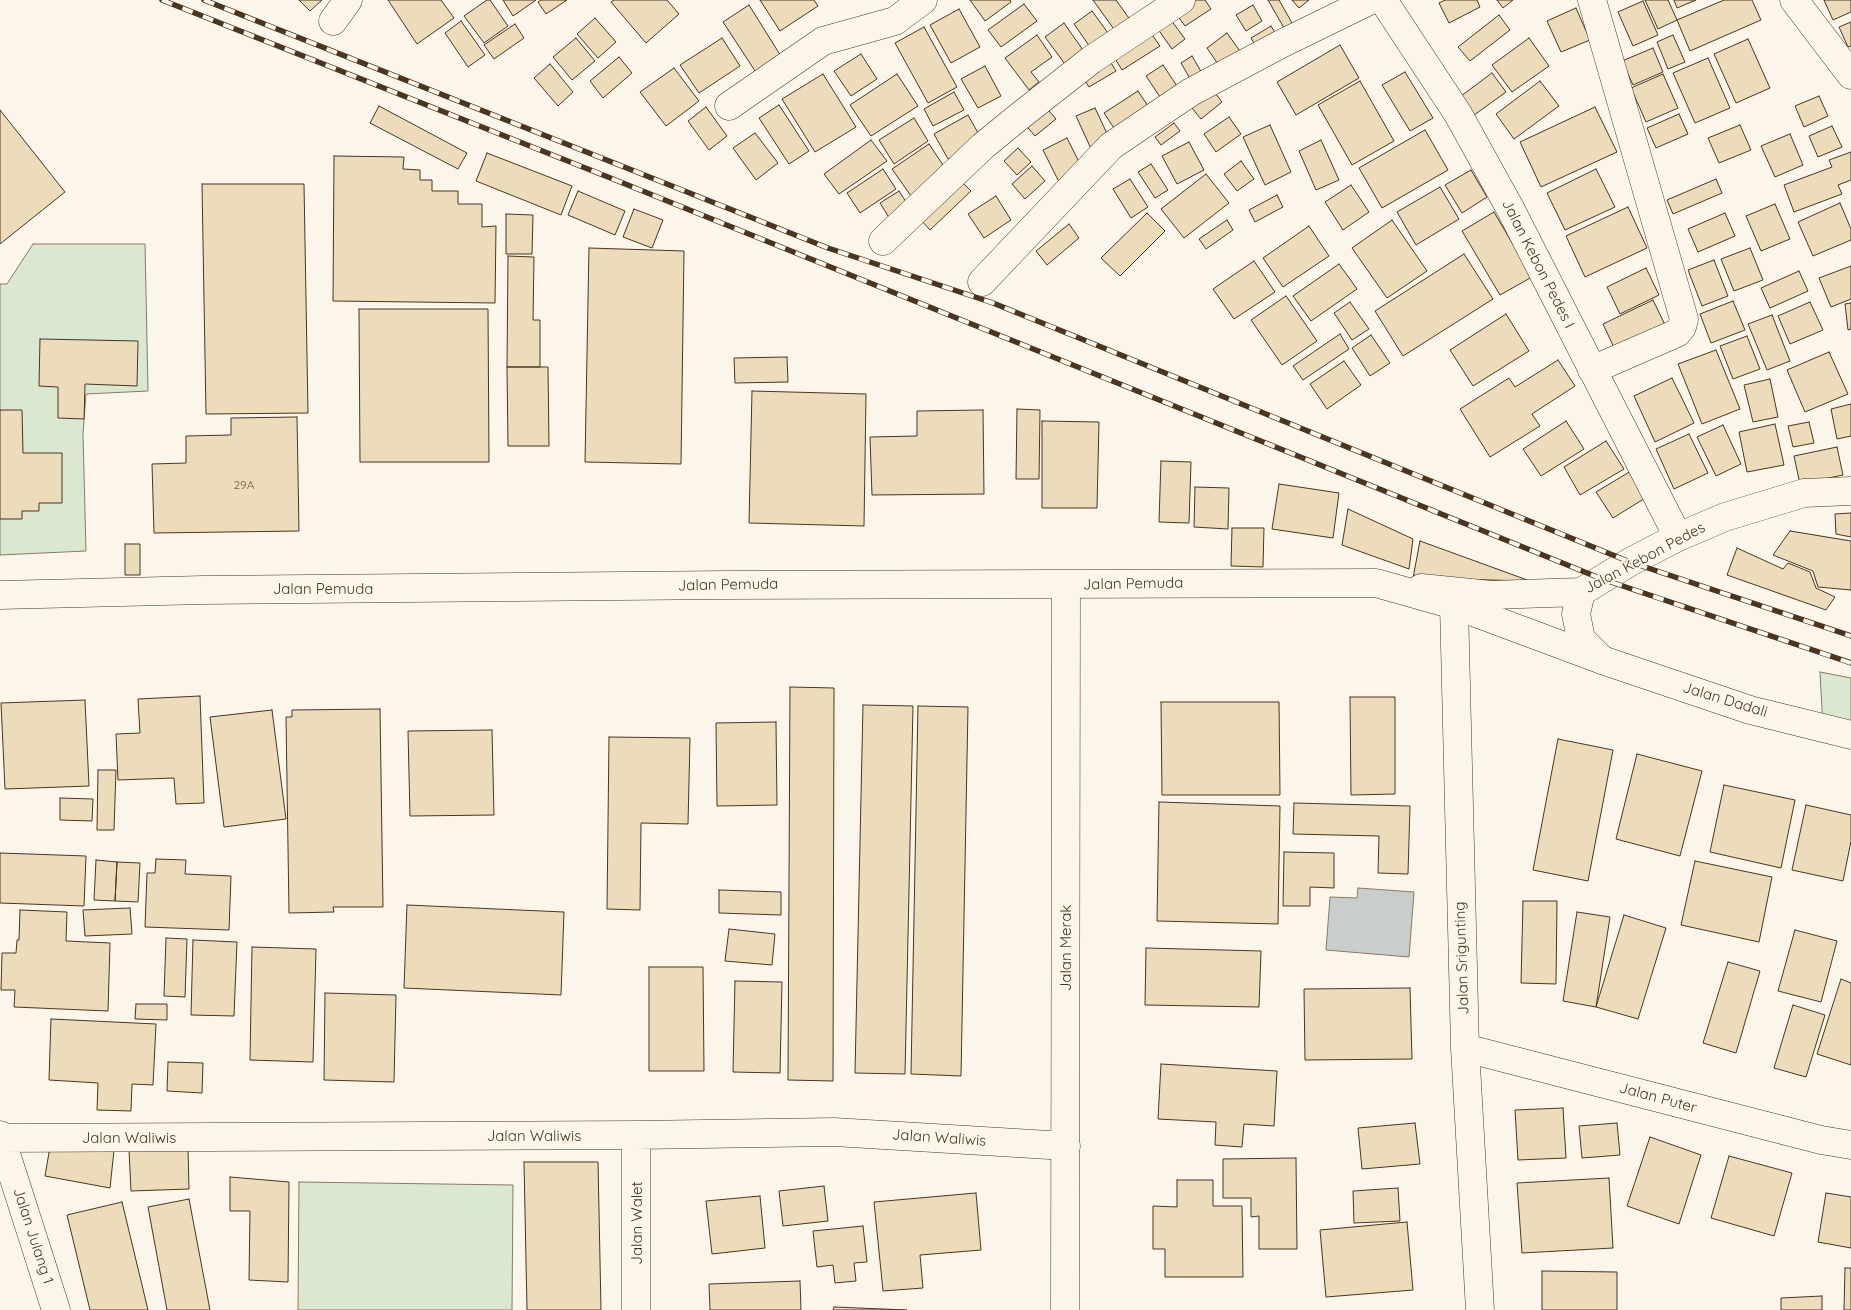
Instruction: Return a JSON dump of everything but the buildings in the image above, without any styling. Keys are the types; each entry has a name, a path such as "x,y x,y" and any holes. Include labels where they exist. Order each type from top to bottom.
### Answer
{"street":[{"path":"729,106 823,41 895,22 923,0"},
{"path":"883,241 982,146 1091,60 1181,0"},
{"path":"982,282 1111,146 1191,92 1281,44 1371,0"},
{"name":"Jalan Kebon Pedes I","path":"1383,0 1458,114 1511,210 1678,537"},
{"path":"1592,0 1684,319 1682,327 1677,333 1592,370"},
{"path":"1794,0 1851,75"},
{"name":"Jalan Kebon Pedes","path":"1376,583 1491,595 1581,592 1630,562 1678,537 1725,517 1804,493 1851,491"},
{"name":"Jalan Pemuda","path":"0,595 212,590 880,584 1066,586 1376,583 1454,605"},
{"name":"Jalan Merak","path":"1065,1310 1066,586"},
{"name":"Jalan Dadali","path":"1581,592 1576,614 1582,639 1602,660"},
{"name":"Jalan Dadali","path":"1454,605 1602,660 1750,710 1851,735"},
{"name":"Jalan Srigunting","path":"1454,605 1465,1048 1480,1310"},
{"name":"Jalan Puter","path":"1465,1048 1821,1140 1851,1145"},
{"name":"Jalan Waliwis","path":"1,1136 636,1135 834,1132 1066,1146"},
{"name":"Jalan Walet","path":"636,1135 636,1310"},
{"name":"Jalan Julang 1","path":"1,1136 56,1310"}],"green space":[{"path":"33,244 145,244 148,391 86,394 83,434 86,551 0,555 0,284 7,284"},
{"path":"1820,672 1851,678 1851,735 1823,728"},
{"path":"299,1182 513,1185 512,1310 298,1310"}],"shaded area":[{"path":"1358,888 1414,892 1409,957 1326,950 1330,897 1357,898"}],"railway":[{"path":"162,0 608,177 1602,579 1851,663"},
{"path":"204,0 828,248 993,303 1630,562 1851,636"}]}
